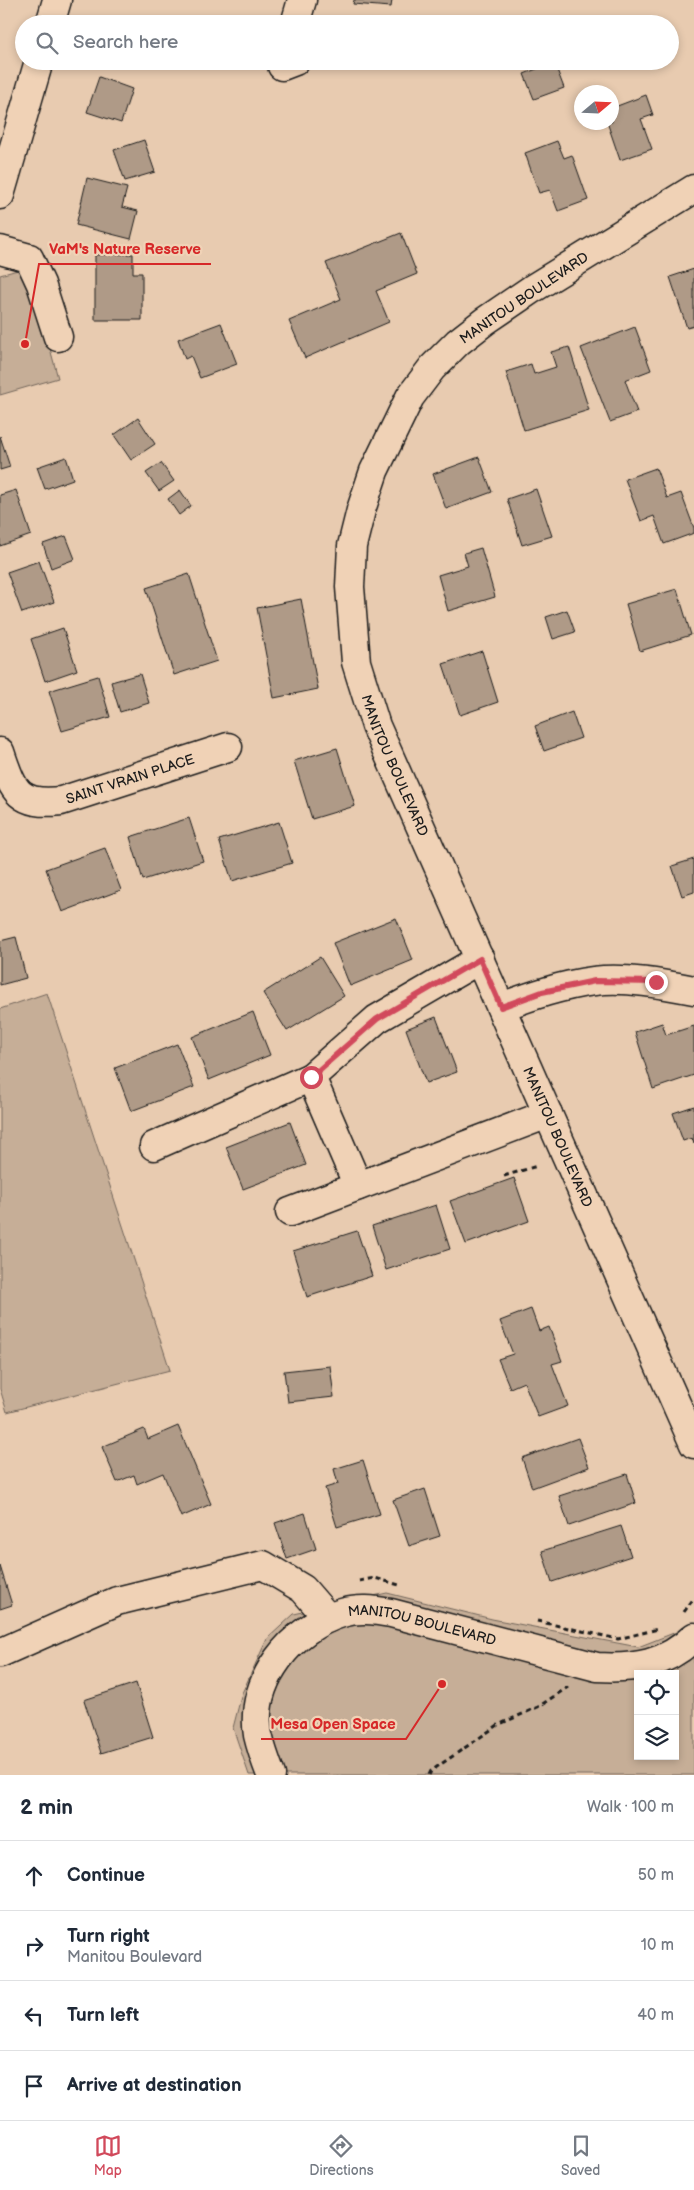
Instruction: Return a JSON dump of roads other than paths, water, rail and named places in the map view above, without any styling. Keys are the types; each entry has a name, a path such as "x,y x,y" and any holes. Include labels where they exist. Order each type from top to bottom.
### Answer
{"street":[{"path":"53,15 57,0"},
{"path":"298,15 302,0"},
{"path":"0,195 36,70"},
{"name":"MANITOU BOULEVARD","path":"694,189 532,289 458,342 432,368 410,397 374,471 352,546 350,588 356,662 376,726 694,1444"},
{"path":"0,250 28,258 41,284 58,337"},
{"name":"SAINT VRAIN PLACE","path":"0,752 8,777 18,794 31,801 46,803 61,801 228,747"},
{"path":"154,1146 311,1077 377,1019 480,959"},
{"path":"501,1007 542,992 595,981 656,982 694,990"},
{"path":"311,1077 358,1186"},
{"path":"290,1212 548,1114"},
{"path":"0,1653 117,1601 263,1565 303,1589 328,1618"},
{"name":"MANITOU BOULEVARD","path":"271,1775 258,1734 258,1709 262,1688 286,1647 304,1631 343,1612 368,1609 391,1613 597,1667 623,1668 648,1665 669,1656 688,1626"}],"place":[{"name":"VaM's Nature Reserve","path":"25,344"},
{"name":"Mesa Open Space","path":"442,1684"}]}
